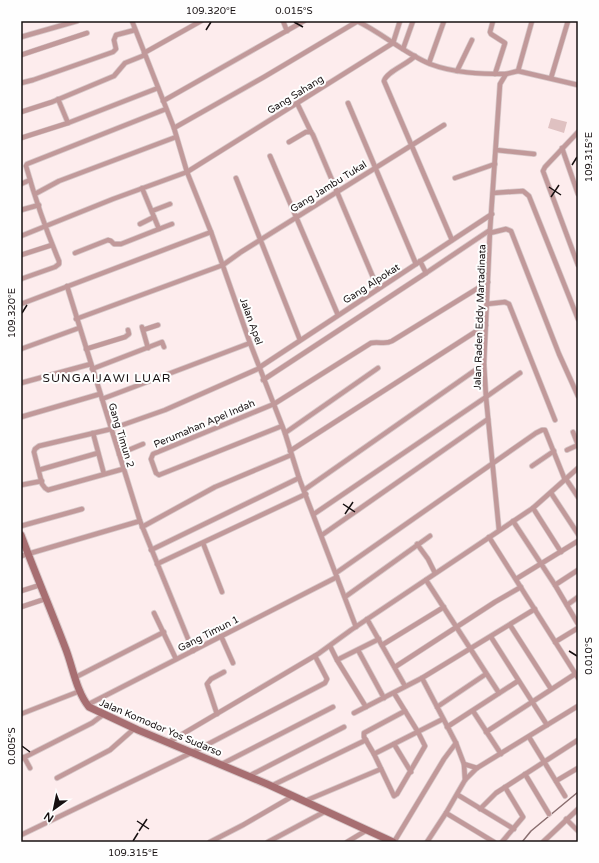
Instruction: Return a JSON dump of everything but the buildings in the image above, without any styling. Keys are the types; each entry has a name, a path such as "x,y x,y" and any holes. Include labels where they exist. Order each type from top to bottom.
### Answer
{"street":[{"path":"21,38 76,21"},
{"name":"Jalan Apel","path":"132,21 174,128 187,172 211,232 250,343 260,367 263,380 285,433 299,478 356,627"},
{"path":"21,112 58,99 114,76 125,63 145,54 201,21"},
{"path":"283,21 287,31"},
{"path":"163,100 304,21"},
{"path":"393,43 400,21"},
{"path":"403,49 413,21"},
{"path":"429,63 444,21"},
{"path":"493,21 490,32 491,34 505,43 496,74"},
{"path":"518,71 532,21"},
{"path":"551,78 568,21"},
{"path":"174,128 360,22 403,49 429,63 469,74 506,74 518,71 578,85"},
{"path":"21,83 113,52 116,49 114,40 116,35 135,30"},
{"path":"21,54 87,33"},
{"path":"457,71 472,40"},
{"name":"Gang Sahang","path":"21,236 142,188 187,172 393,43"},
{"path":"415,56 410,61 388,75 384,81 452,240"},
{"name":"Jalan Raden Eddy Martadinata","path":"499,530 484,364 490,232 500,84 506,74"},
{"path":"21,138 68,124 158,88"},
{"path":"58,99 68,124"},
{"path":"297,103 311,132 378,289"},
{"path":"348,103 374,167 418,263 426,273"},
{"path":"21,278 59,264 30,180 26,166 28,163 166,109"},
{"name":"Gang Jambu Tukal","path":"76,319 223,265 374,167 444,125"},
{"path":"289,142 306,132 311,132"},
{"path":"578,132 562,148 543,171 578,263"},
{"path":"35,194 59,180 176,137"},
{"path":"562,148 578,194"},
{"path":"496,150 534,154"},
{"path":"270,156 338,315"},
{"path":"455,178 495,164"},
{"path":"236,178 300,340"},
{"path":"21,184 30,180"},
{"path":"142,188 159,229"},
{"path":"493,193 523,191 529,196 578,319"},
{"path":"152,211 170,204"},
{"path":"21,210 39,205"},
{"name":"Gang Alpokat","path":"39,470 34,452 39,446 111,429 165,410 260,367 492,214"},
{"path":"140,224 154,217"},
{"path":"75,253 108,240 112,241 114,244 124,243 172,224"},
{"path":"263,380 490,232 506,229 511,232 559,354 578,396"},
{"path":"21,304 211,232"},
{"path":"21,255 52,245"},
{"path":"274,404 371,343 378,342 386,344 392,341 488,282"},
{"name":"Gang Timun 2","path":"67,286 76,319 142,527 193,651"},
{"path":"487,304 505,302 509,304 555,420"},
{"path":"148,348 143,329 158,325"},
{"path":"142,527 215,487 291,453 486,325"},
{"path":"21,349 79,328"},
{"path":"86,349 124,337 128,334 128,330"},
{"path":"21,383 92,366 162,342 164,347"},
{"path":"21,417 101,396 250,343"},
{"path":"157,564 203,543 305,492 484,364"},
{"path":"285,433 378,368"},
{"path":"314,514 520,373"},
{"name":"Perumahan Apel Indah","path":"274,404 153,454 151,459 156,473 160,475 282,426"},
{"path":"322,535 488,419"},
{"name":"Gang Timun 1","path":"87,705 337,575 536,433 545,430 554,452"},
{"path":"567,450 578,445 573,432"},
{"path":"93,433 104,474"},
{"path":"119,454 143,444"},
{"path":"532,466 554,452 566,480 578,497"},
{"path":"98,453 39,470 45,488 48,490 123,469"},
{"path":"168,742 330,646 351,630 533,508 578,468"},
{"path":"151,550 299,478"},
{"path":"21,485 42,481"},
{"path":"551,493 578,534"},
{"path":"533,508 561,552"},
{"path":"21,526 82,509"},
{"path":"24,554 140,521"},
{"path":"513,521 555,585 578,624"},
{"name":"Jalan Komodor Yos Sudarso","path":"21,535 24,554 40,585 65,646 80,691 87,705 93,710 222,764 389,841"},
{"path":"344,597 430,536"},
{"path":"486,732 532,701 577,676 489,537"},
{"path":"516,580 578,541"},
{"path":"203,543 222,592"},
{"path":"418,544 436,573"},
{"path":"555,585 578,570"},
{"path":"426,580 499,693"},
{"path":"21,591 40,585"},
{"path":"394,667 521,587"},
{"path":"567,605 578,598"},
{"path":"21,607 45,599"},
{"path":"382,645 444,607"},
{"path":"354,713 422,678 535,609"},
{"path":"154,613 176,659"},
{"path":"367,620 405,686"},
{"path":"510,625 552,689"},
{"path":"555,642 578,628"},
{"path":"76,678 164,632"},
{"path":"221,636 233,662"},
{"path":"491,637 547,725"},
{"path":"337,660 379,639"},
{"path":"330,646 366,707"},
{"path":"358,650 384,698"},
{"path":"21,836 193,752 325,683 327,679 314,656"},
{"path":"217,714 206,684 211,679 224,672"},
{"path":"437,707 486,674"},
{"path":"422,678 456,743 464,764 465,780"},
{"path":"447,727 518,681"},
{"path":"21,714 80,691"},
{"path":"394,693 418,732 424,746 397,794 394,796 364,735 366,731 405,712"},
{"path":"426,842 458,795 465,780 477,768 578,706"},
{"path":"222,764 333,707"},
{"path":"473,711 500,754"},
{"path":"30,768 22,758 92,723 104,714"},
{"path":"374,754 443,719"},
{"path":"249,776 344,727"},
{"path":"57,778 110,750 135,728"},
{"path":"529,737 565,796"},
{"path":"271,786 366,740"},
{"path":"480,809 492,796 578,740"},
{"path":"389,841 456,743"},
{"path":"394,744 410,772"},
{"path":"464,764 477,768"},
{"path":"556,781 578,768"},
{"path":"305,801 381,769"},
{"path":"525,774 549,814"},
{"path":"502,842 522,818 505,788"},
{"path":"458,795 514,829"},
{"path":"210,842 293,796"},
{"path":"543,842 578,809"},
{"path":"268,842 326,811"},
{"path":"446,813 494,842"},
{"path":"566,819 578,831"},
{"path":"347,842 368,830"}],"shaded area":[{"path":"551,118 567,122 564,133 548,128"}],"waterway":[{"path":"522,842 531,831 578,792"}],"district":[{"name":"SUNGAIJAWI LUAR","path":"107,378"}]}
